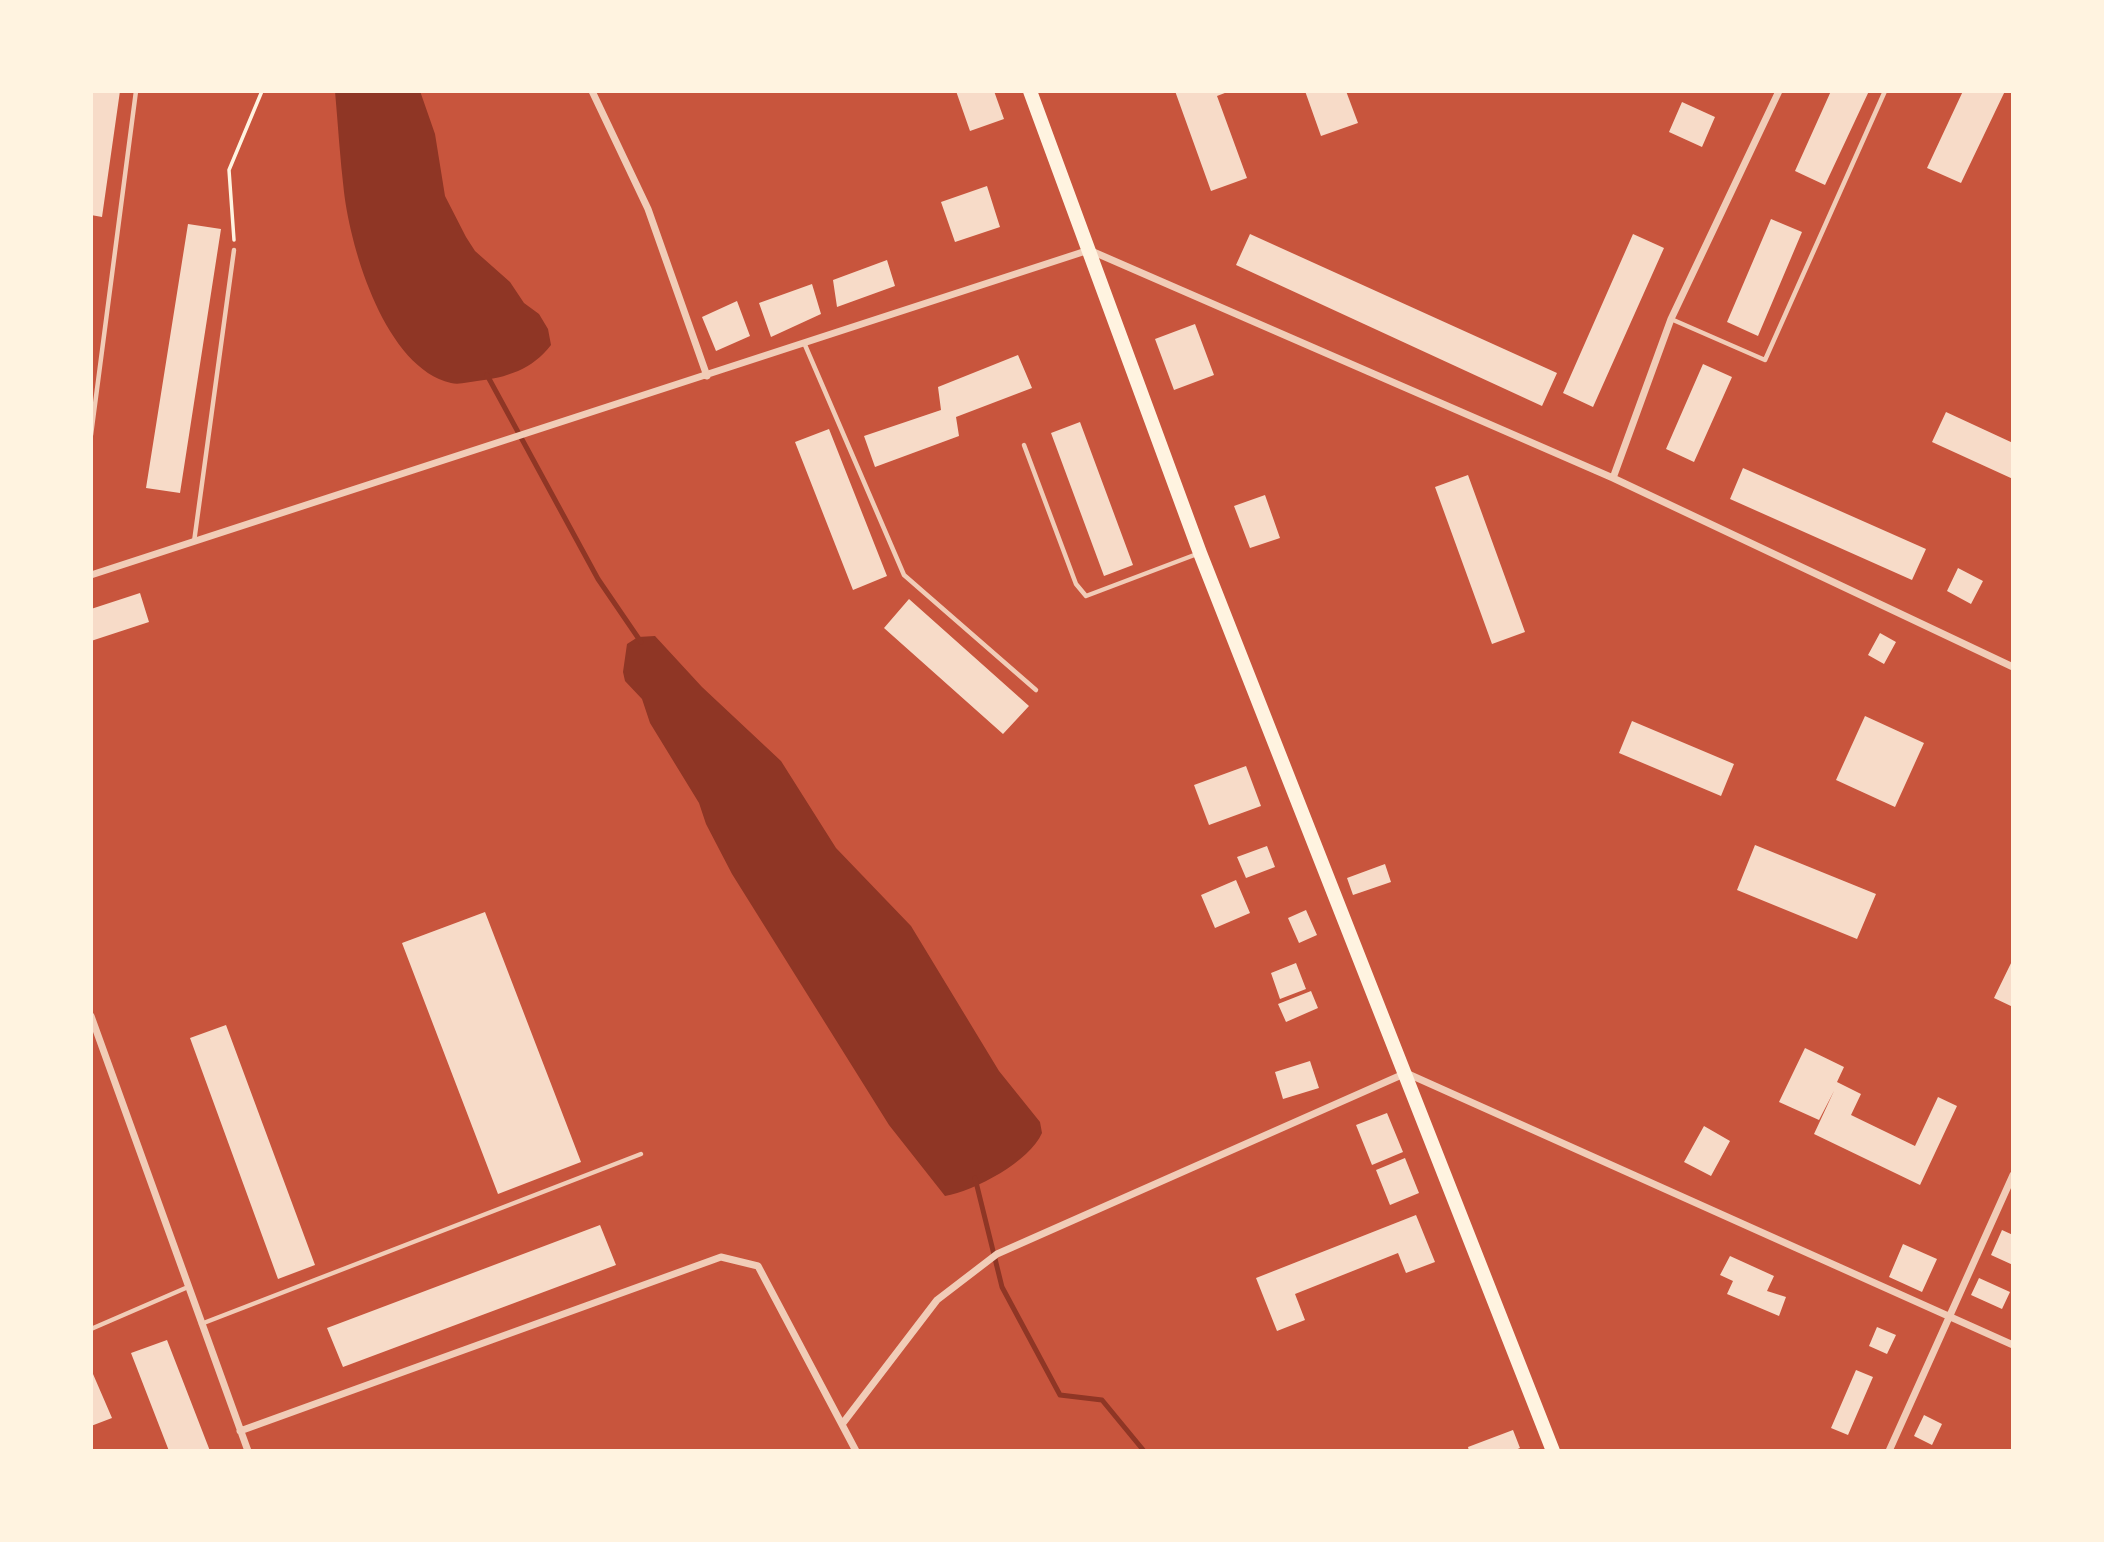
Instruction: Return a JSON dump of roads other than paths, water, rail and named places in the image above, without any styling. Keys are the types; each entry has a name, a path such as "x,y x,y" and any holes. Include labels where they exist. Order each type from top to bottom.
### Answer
{"main road":[{"path":"1031,91 1200,553 1553,1451"}],"street":[{"path":"592,91 648,209 707,376"},
{"path":"1613,478 1671,320 1779,91"},
{"path":"91,575 805,345 1089,250 1613,478 2013,667"},
{"path":"91,1016 248,1451"},
{"path":"843,1423 937,1300 997,1254 1406,1073 2013,1345"},
{"path":"1889,1451 2013,1175"},
{"path":"240,1432 721,1257 758,1266 856,1451"}],"lane":[{"path":"91,435 136,91"},
{"path":"1671,320 1765,360 1885,91"},
{"path":"194,542 234,250"},
{"path":"805,345 904,575 1036,690"},
{"path":"1024,445 1076,584 1086,596 1200,553"},
{"path":"201,1324 640,1154"},
{"path":"91,1329 188,1287"}],"waterway":[{"path":"487,375 598,579 641,642"},
{"path":"975,1178 1002,1287 1060,1395 1102,1400 1144,1451"}]}
